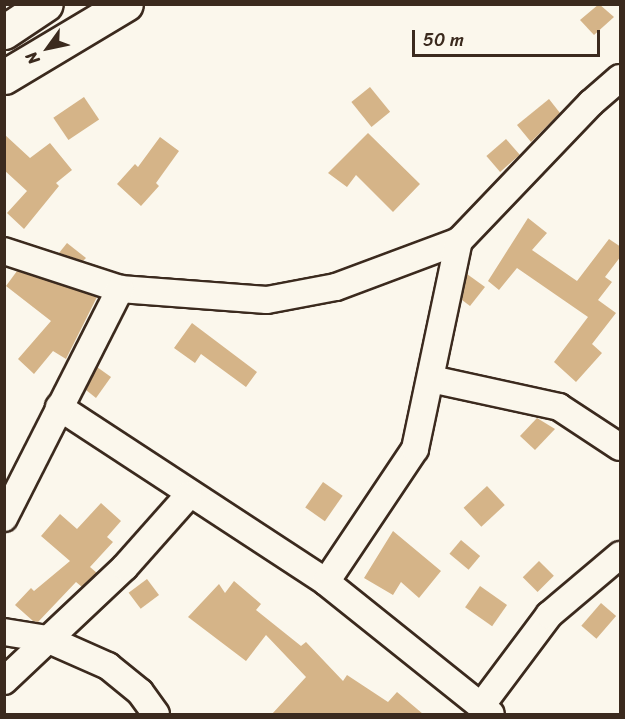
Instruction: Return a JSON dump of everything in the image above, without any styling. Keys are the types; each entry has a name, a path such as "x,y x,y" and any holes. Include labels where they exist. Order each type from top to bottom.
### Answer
{"main road":[{"path":"4,32 46,4"},
{"path":"4,77 126,4"}],"street":[{"path":"4,251 120,289 267,300 336,287 459,241 591,103 621,78"},
{"path":"326,582 415,449 459,241"},
{"path":"4,518 120,289"},
{"path":"431,379 559,408 621,447"},
{"path":"59,406 189,495 326,582 486,710 549,615 621,555"},
{"path":"4,681 124,567 189,495"},
{"path":"4,632 47,639 108,666 140,692 156,714"}],"building":[{"path":"599,4 614,17 594,35 580,20"},
{"path":"370,87 390,112 371,127 351,102"},
{"path":"84,97 99,119 68,140 53,118"},
{"path":"549,99 560,113 531,142 517,125"},
{"path":"368,133 420,184 393,212 356,175 347,187 328,173"},
{"path":"4,134 30,158 50,143 72,170 56,183 59,186 24,229 7,213 27,191 4,170"},
{"path":"160,137 179,151 156,183 159,186 141,206 117,184 135,164 138,167"},
{"path":"506,139 520,155 500,172 486,156"},
{"path":"528,218 547,233 532,250 577,281 609,239 621,247 621,256 605,277 612,282 598,300 616,313 592,344 602,353 576,382 554,362 588,317 517,268 499,290 488,281"},
{"path":"67,243 86,258 83,261 59,253"},
{"path":"17,271 97,297 66,359 53,351 34,374 18,359 51,321 6,286"},
{"path":"467,274 485,287 470,306 462,300"},
{"path":"192,323 257,372 246,387 201,354 195,363 174,348"},
{"path":"97,367 111,377 96,398 86,390"},
{"path":"537,418 555,429 535,450 520,436"},
{"path":"323,482 343,496 325,521 305,507"},
{"path":"487,486 505,505 481,527 464,508"},
{"path":"101,503 121,521 107,537 113,542 90,567 97,573 82,587 76,582 38,622 33,621 15,605 31,588 34,591 70,561 41,536 60,514 77,529"},
{"path":"393,531 441,571 419,598 401,582 393,595 364,578"},
{"path":"461,540 480,556 469,570 449,554"},
{"path":"539,561 554,576 538,592 523,577"},
{"path":"147,579 159,595 141,609 129,593"},
{"path":"234,581 261,604 256,610 301,646 306,642 343,681 347,675 388,702 397,692 423,714 272,714 306,677 266,635 246,661 188,617 219,584 225,593"},
{"path":"480,586 507,605 492,626 465,607"},
{"path":"601,603 616,616 596,639 581,626"}]}
